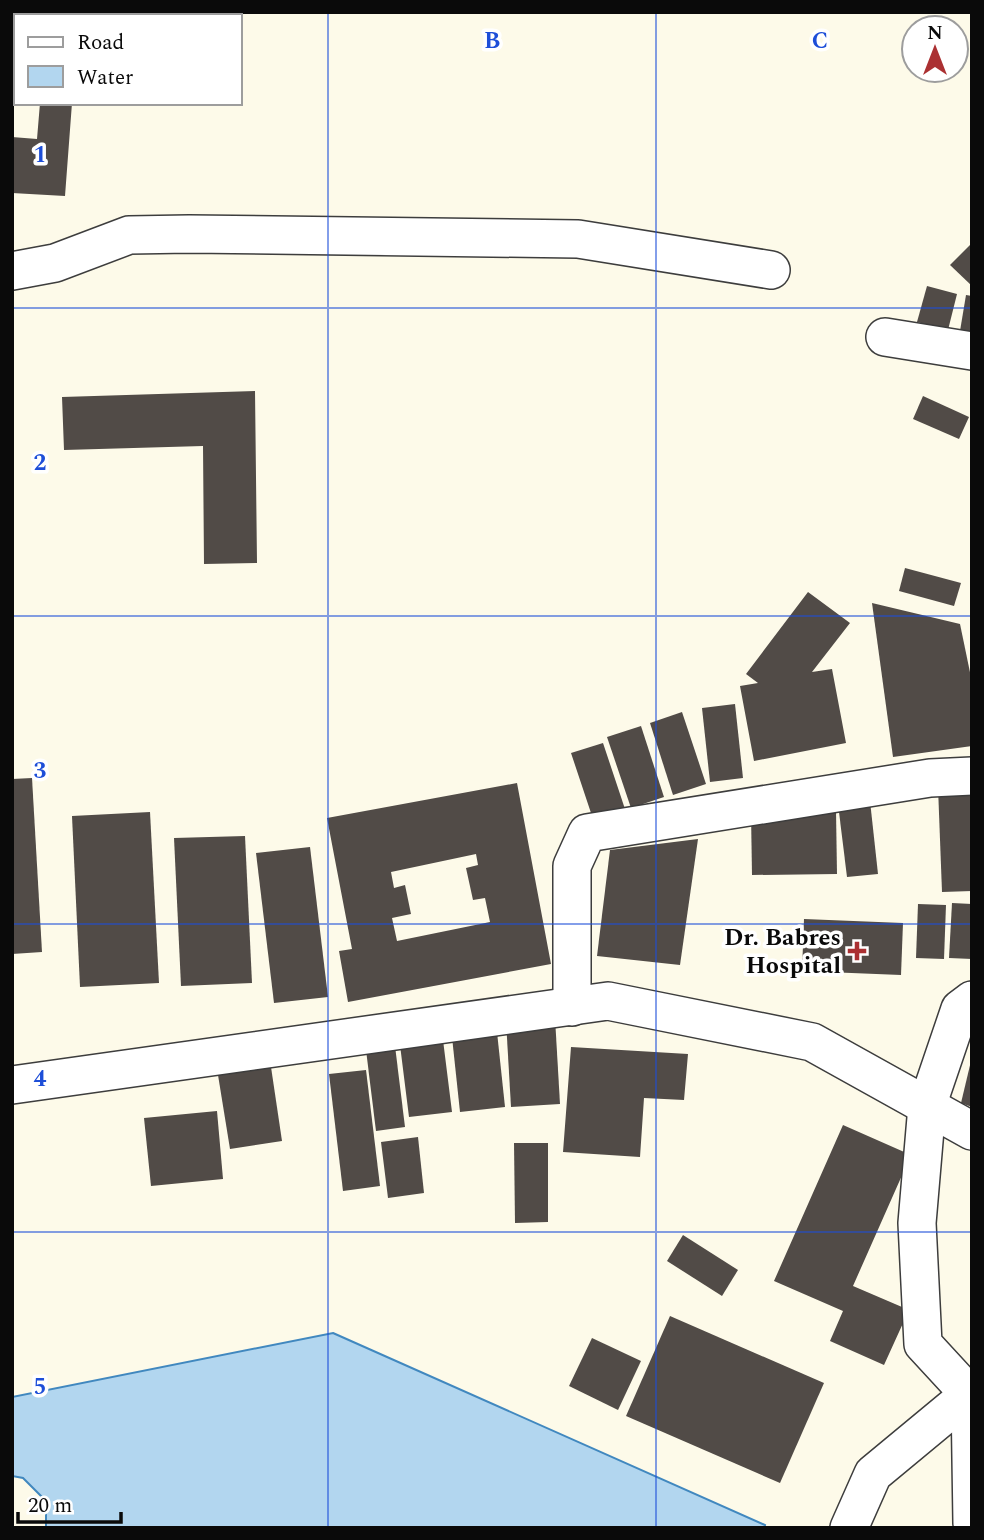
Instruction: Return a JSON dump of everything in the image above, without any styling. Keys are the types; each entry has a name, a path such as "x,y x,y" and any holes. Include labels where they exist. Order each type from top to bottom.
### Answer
{"street":[{"path":"12,271 55,263 129,235 189,234 578,239 771,270"},
{"path":"885,337 972,351"},
{"path":"572,1007 572,866 587,833 930,778 972,776"},
{"path":"972,1000 960,1009 927,1106 917,1223 923,1344 971,1394 972,1522"},
{"path":"12,1085 608,1001 812,1042 972,1131"},
{"path":"849,1528 873,1474 971,1394"}],"water":[{"path":"333,1333 765,1525 764,1528 46,1528 46,1501 23,1478 12,1476 12,1397"}],"building":[{"path":"12,12 78,12 14,14 12,19"},
{"path":"40,105 72,105 65,196 12,193 12,137 37,139"},
{"path":"972,243 972,286 950,265"},
{"path":"927,286 957,294 948,330 917,322"},
{"path":"966,295 972,296 972,339 959,337"},
{"path":"255,391 257,563 204,564 203,446 64,450 62,397"},
{"path":"923,396 969,417 959,439 913,419"},
{"path":"905,568 961,583 954,606 899,591"},
{"path":"808,592 850,623 812,672 832,669 846,743 754,761 740,686 758,683 746,674"},
{"path":"872,603 960,624 972,682 972,746 893,757"},
{"path":"735,704 743,778 710,782 702,708"},
{"path":"682,712 706,784 673,795 650,723"},
{"path":"641,726 664,797 631,808 607,737"},
{"path":"603,743 625,809 593,819 571,753"},
{"path":"32,778 42,952 12,954 12,779"},
{"path":"517,783 551,964 348,1002 339,951 352,949 327,818","holes":["476,854 478,865 466,868 473,900 485,898 490,922 397,941 392,918 411,914 405,885 394,888 391,872"]},
{"path":"972,786 972,891 942,892 938,787"},
{"path":"870,801 878,874 847,877 838,804"},
{"path":"836,811 837,874 752,875 751,813"},
{"path":"150,812 159,983 80,987 72,816"},
{"path":"245,836 252,983 181,986 174,838"},
{"path":"698,839 680,965 597,956 610,850"},
{"path":"310,847 328,997 274,1003 256,853"},
{"path":"952,903 972,904 972,959 949,958"},
{"path":"918,904 946,905 944,959 916,958"},
{"path":"804,919 903,923 901,975 802,971"},
{"path":"555,1018 560,1104 511,1107 506,1021"},
{"path":"497,1032 505,1107 460,1112 452,1037"},
{"path":"443,1040 452,1112 409,1117 400,1045"},
{"path":"395,1046 405,1127 376,1131 366,1050"},
{"path":"571,1047 688,1054 684,1100 644,1098 640,1157 563,1152"},
{"path":"972,1061 972,1107 961,1103"},
{"path":"271,1067 282,1141 230,1149 218,1075"},
{"path":"366,1070 380,1186 343,1191 329,1074"},
{"path":"217,1111 223,1179 151,1186 144,1118"},
{"path":"843,1125 911,1155 853,1286 909,1310 884,1365 830,1341 843,1311 774,1281"},
{"path":"418,1137 424,1193 388,1198 381,1142"},
{"path":"514,1143 548,1143 548,1222 515,1223"},
{"path":"683,1235 738,1270 722,1296 667,1261"},
{"path":"670,1316 824,1383 780,1483 626,1416"},
{"path":"592,1338 641,1361 618,1410 569,1386"}],"place":[{"name":"Dr. Babres Hospital","path":"857,951"}]}
